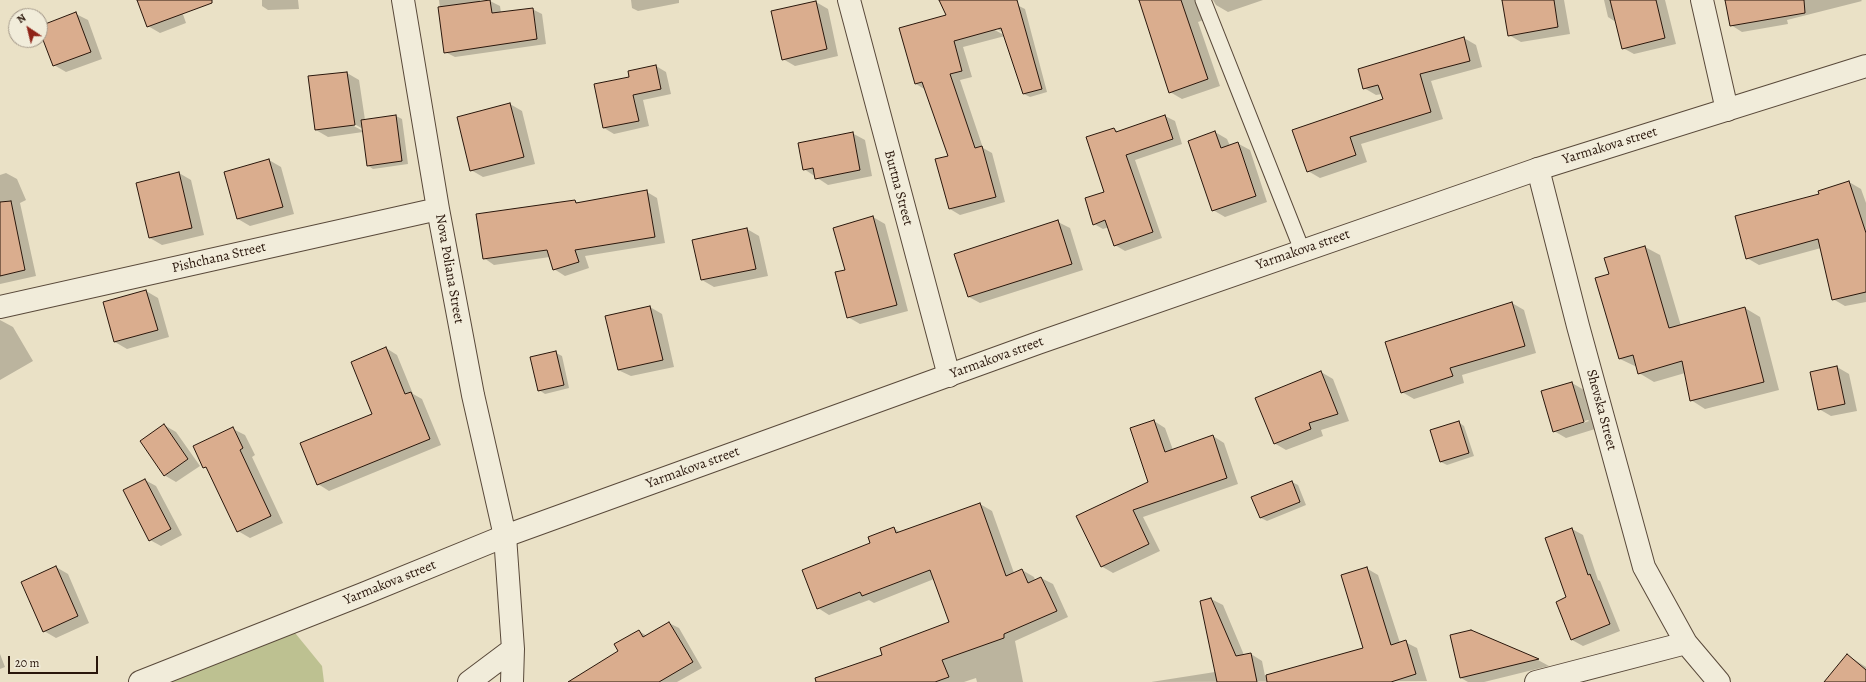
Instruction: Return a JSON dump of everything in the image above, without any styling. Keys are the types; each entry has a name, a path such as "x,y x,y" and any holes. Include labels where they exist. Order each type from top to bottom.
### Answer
{"street":[{"name":"Nova Poliana Street","path":"403,0 438,209 473,395 504,536 513,649 512,682"},
{"name":"Burtna Street","path":"849,0 949,376"},
{"path":"1702,0 1727,110"},
{"name":"Yarmakova street","path":"140,682 363,594 504,536 1302,250 1538,169 1866,66"},
{"name":"Shevska Street","path":"1538,169 1578,326 1644,567 1686,643 1719,682"},
{"name":"Pishchana Street","path":"0,307 438,209"},
{"path":"1536,682 1686,643"},
{"path":"469,682 513,649"}],"lane":[{"path":"1203,0 1302,250"}],"green space":[{"path":"287,623 322,666 324,682 140,682"}],"building":[{"path":"137,0 212,0 212,3 147,27"},
{"path":"490,0 492,13 533,8 537,39 444,53 438,7"},
{"path":"939,0 1017,0 1042,89 1023,94 1001,28 954,41 962,71 950,74 975,148 982,146 996,197 949,209 935,159 948,156 922,82 915,84 899,28 946,15"},
{"path":"1139,0 1181,0 1208,79 1169,93"},
{"path":"1502,0 1554,0 1558,27 1508,36"},
{"path":"1610,0 1656,0 1665,38 1622,49"},
{"path":"1725,0 1804,0 1805,13 1730,26"},
{"path":"816,1 827,49 782,60 771,11"},
{"path":"76,12 91,52 53,66 46,48 48,48 48,23"},
{"path":"1464,37 1470,61 1420,74 1431,112 1350,137 1356,155 1307,172 1292,130 1383,99 1378,85 1363,89 1358,69"},
{"path":"656,65 661,89 633,95 639,121 603,128 594,84 629,77 628,71"},
{"path":"347,72 355,125 315,130 308,76"},
{"path":"510,103 524,157 470,171 457,117"},
{"path":"396,115 402,161 367,166 361,120"},
{"path":"1165,115 1173,139 1126,155 1153,232 1114,246 1105,220 1093,225 1085,198 1104,192 1086,137 1114,128 1116,132"},
{"path":"1215,131 1221,148 1238,142 1256,196 1212,211 1188,141"},
{"path":"853,132 860,170 815,179 813,168 803,170 798,143"},
{"path":"269,159 283,207 237,219 224,172"},
{"path":"179,172 192,228 149,238 136,183"},
{"path":"1849,181 1866,233 1866,292 1832,300 1818,239 1746,259 1735,216 1819,194 1818,191"},
{"path":"647,190 655,237 575,250 579,262 553,270 547,250 483,259 476,214 575,200 576,203"},
{"path":"11,201 25,270 0,276 0,202"},
{"path":"873,216 897,305 847,318 835,272 845,270 833,228"},
{"path":"1058,220 1072,264 968,297 954,254"},
{"path":"747,228 756,269 701,280 692,240"},
{"path":"1645,246 1669,328 1745,307 1764,382 1690,401 1682,361 1638,374 1633,355 1619,359 1595,278 1609,274 1604,258"},
{"path":"146,290 158,330 114,342 103,302"},
{"path":"1512,302 1525,346 1450,368 1453,376 1401,393 1385,342"},
{"path":"650,306 663,360 618,370 605,316"},
{"path":"386,347 405,394 411,392 430,439 317,485 300,443 372,414 351,362"},
{"path":"556,351 564,385 538,391 530,357"},
{"path":"1837,366 1845,404 1818,410 1810,372"},
{"path":"1321,371 1338,414 1309,423 1311,429 1274,444 1255,398"},
{"path":"1572,382 1584,422 1553,432 1541,391"},
{"path":"1154,420 1165,452 1213,435 1227,478 1133,510 1149,544 1101,567 1076,516 1148,482 1130,428"},
{"path":"1459,421 1469,453 1440,462 1430,430"},
{"path":"164,424 188,459 164,476 140,441"},
{"path":"233,427 243,448 240,450 271,516 237,532 206,467 203,468 193,446"},
{"path":"145,479 171,529 149,541 123,490"},
{"path":"1292,481 1300,502 1260,518 1251,497"},
{"path":"980,503 1006,576 1022,569 1028,583 1041,577 1057,611 1004,634 1004,638 942,660 949,677 935,682 816,682 815,678 882,655 880,648 949,622 930,570 862,596 860,592 817,609 802,570 870,543 868,537 894,527 896,533"},
{"path":"1572,528 1588,575 1590,574 1610,624 1571,640 1556,602 1566,597 1545,538"},
{"path":"56,566 78,616 43,632 21,582"},
{"path":"1367,567 1391,645 1406,640 1416,674 1391,682 1267,682 1266,675 1363,648 1341,575"},
{"path":"1211,598 1236,656 1251,653 1257,682 1217,682 1200,601"},
{"path":"669,622 693,662 659,682 568,682 618,651 614,644 639,630 643,637"},
{"path":"1471,630 1539,659 1460,678 1450,635"},
{"path":"1847,654 1866,670 1866,682 1824,682"}]}
